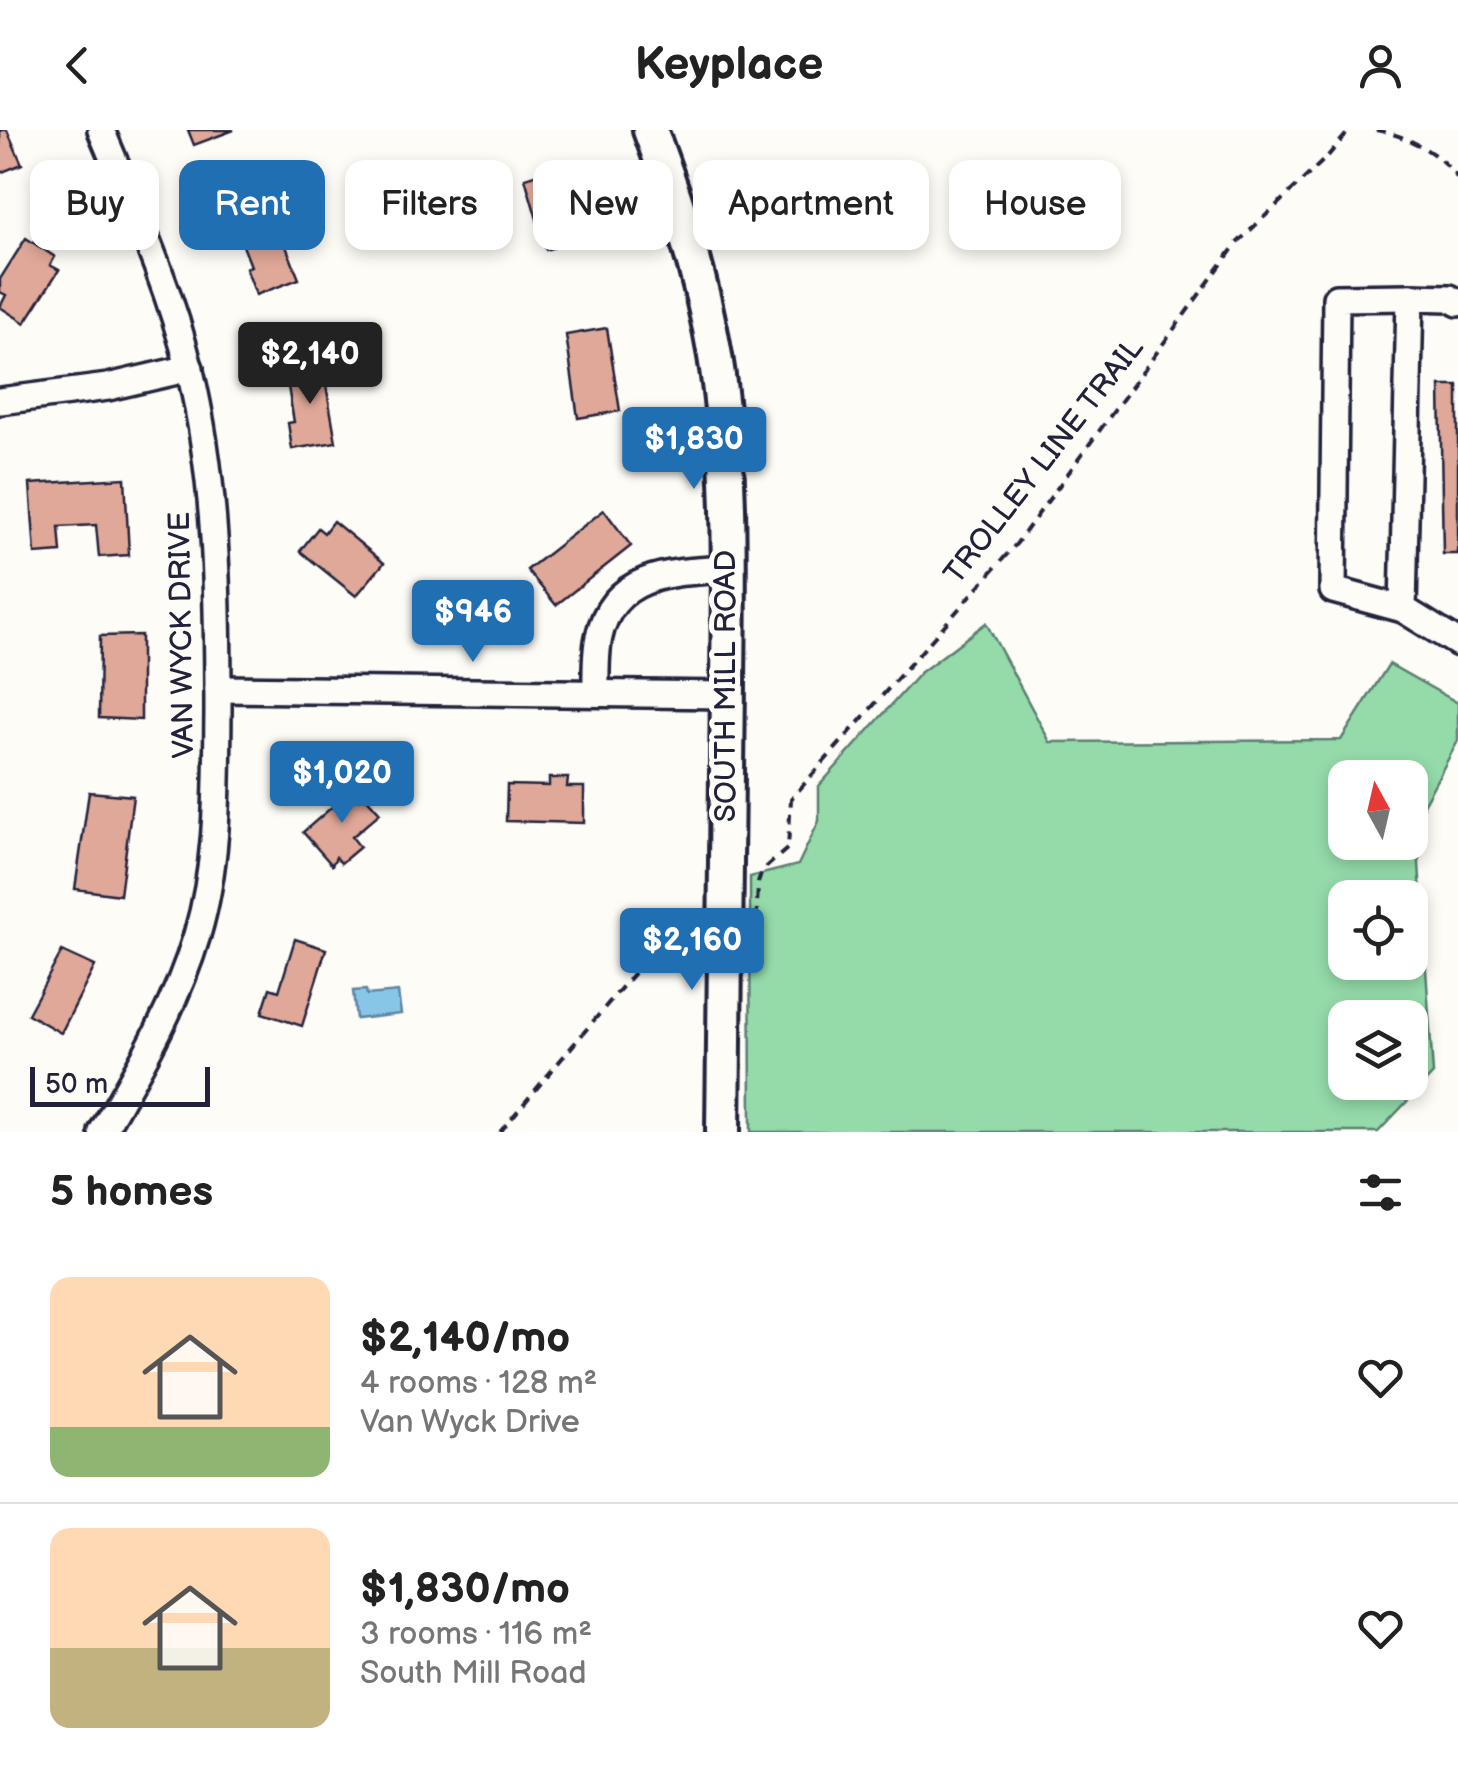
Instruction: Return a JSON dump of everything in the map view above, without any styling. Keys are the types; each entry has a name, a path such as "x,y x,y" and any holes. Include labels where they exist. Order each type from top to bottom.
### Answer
{"main road":[{"name":"SOUTH MILL ROAD","path":"650,130 696,266 716,359 724,436 728,695 722,1132"}],"street":[{"name":"VAN WYCK DRIVE","path":"101,130 167,291 190,368 204,436 218,566 218,818 211,875 198,931 161,1028 102,1132"},
{"path":"1403,609 1410,297"},
{"path":"1458,302 1450,298 1336,298 1333,590 1403,609 1458,643"},
{"path":"0,401 108,387 190,368"},
{"path":"596,694 598,639 607,612 632,586 666,573 728,569"},
{"path":"218,689 728,695"}],"path":[{"name":"TROLLEY LINE TRAIL","path":"756,934 758,883 762,871 788,848 792,799 1018,543 1237,244 1350,130"},
{"path":"1376,130 1394,134 1445,160 1458,180"},
{"path":"500,1132 638,968 652,959 686,957"}],"green space":[{"path":"986,623 1050,742 1341,740 1389,664 1458,703 1458,741 1428,796 1428,760 1328,760 1328,860 1419,860 1420,880 1328,880 1328,980 1427,980 1433,1074 1428,1079 1428,1000 1328,1000 1328,1100 1408,1100 1378,1132 751,1132 750,877 798,865 819,821 819,786 920,673"}],"water":[{"path":"366,990 367,995 398,992 401,1014 356,1019 353,991"}],"building":[{"path":"0,130 7,130 22,164 0,173"},
{"path":"188,130 234,130 194,145"},
{"path":"533,175 533,205 525,178"},
{"path":"26,238 30,250 44,250 55,257 50,265 59,270 25,323 0,307 6,295 0,292 0,279"},
{"path":"245,250 287,250 299,279 256,295 246,268 251,266"},
{"path":"607,328 620,411 578,418 566,335"},
{"path":"322,362 336,442 292,449 288,423 294,422 285,369"},
{"path":"1440,386 1458,386 1458,554 1443,554"},
{"path":"125,478 129,555 99,557 96,525 59,527 61,552 35,554 30,484"},
{"path":"604,510 631,546 556,605 527,570"},
{"path":"333,521 384,563 356,596 300,551 318,528 324,533"},
{"path":"141,635 141,720 99,718 100,636"},
{"path":"549,778 568,778 567,787 584,787 584,823 506,821 507,785 549,786"},
{"path":"356,786 380,813 352,837 360,847 341,863 336,857 332,865 303,832"},
{"path":"89,792 133,796 120,895 75,889"},
{"path":"295,939 326,949 302,1026 262,1013 270,988 279,991"},
{"path":"62,951 95,966 61,1033 28,1014"}]}
